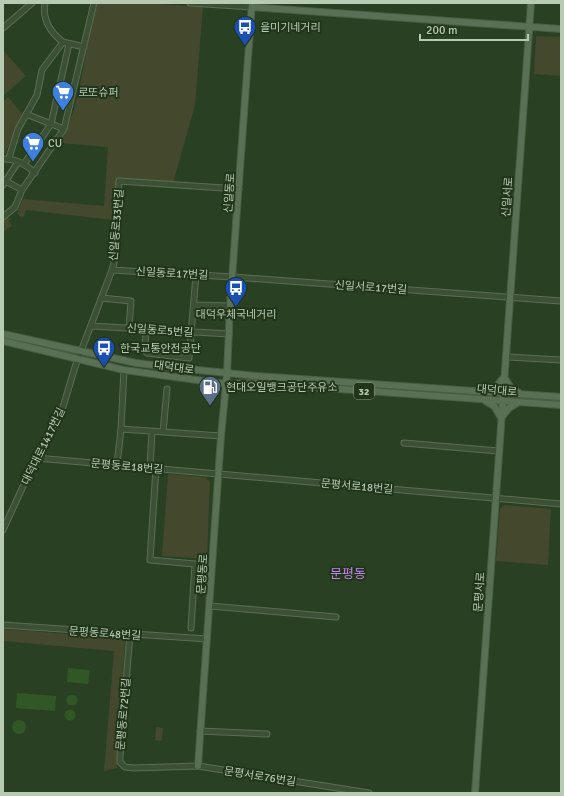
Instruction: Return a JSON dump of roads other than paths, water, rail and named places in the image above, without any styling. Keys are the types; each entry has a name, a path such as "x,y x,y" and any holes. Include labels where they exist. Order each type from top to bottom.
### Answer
{"main road":[{"name":"신일서로","path":"503,393 530,3"},
{"path":"252,5 561,29"},
{"name":"신일동로","path":"226,384 230,306 252,5"},
{"name":"대덕대로","path":"3,334 136,363 227,374 483,396 502,401 561,406"},
{"name":"대덕대로","path":"3,341 124,370 226,384 256,383 483,396 503,393 561,397"},
{"path":"501,418 498,410 483,396 496,387 504,377 511,388 520,394"},
{"name":"문평동로","path":"198,766 226,384"},
{"name":"문평서로","path":"475,793 503,393"},
{"path":"501,418 509,408 519,402"}],"street":[{"path":"3,28 32,3"},
{"path":"45,3 44,15 48,26 54,35 63,42 84,46"},
{"path":"3,217 15,207 22,190 64,129 94,3"},
{"path":"190,3 252,5"},
{"path":"9,158 16,133 37,95 42,70 63,42"},
{"path":"24,164 52,124 69,44"},
{"path":"26,114 64,129"},
{"path":"3,159 9,158 24,164 35,173"},
{"path":"18,162 4,182 22,190"},
{"name":"신일동로33번길","path":"79,359 112,270 119,181 239,189"},
{"name":"신일동로17번길","path":"112,270 233,276"},
{"path":"146,329 145,351 147,353 160,356 189,358 196,275"},
{"name":"신일서로17번길","path":"233,276 561,300"},
{"path":"102,298 130,300 129,328"},
{"path":"194,305 230,306"},
{"name":"신일동로5번길","path":"91,326 229,334"},
{"path":"506,357 561,360"},
{"name":"대덕대로1417번길","path":"3,530 36,458 63,407 79,359"},
{"path":"117,465 121,429 124,370"},
{"path":"163,432 167,389"},
{"path":"121,429 221,436"},
{"path":"152,432 153,468 150,560 195,564 191,628"},
{"path":"404,443 499,450"},
{"name":"문평동로18번길","path":"36,458 219,474"},
{"name":"문평서로18번길","path":"219,474 561,504"},
{"path":"210,606 336,617"},
{"name":"문평동로48번길","path":"3,625 207,640"},
{"name":"문평동로72번길","path":"130,634 120,756 121,765 134,768 198,766"},
{"path":"200,731 267,734"},
{"name":"문평서로76번길","path":"198,766 369,793"}],"place":[{"name":"을미기네거리","path":"245,46"},
{"name":"로또슈퍼","path":"63,112"},
{"name":"CU","path":"33,162"},
{"name":"대덕우체국네거리","path":"236,308"},
{"name":"한국교통안전공단","path":"104,368"},
{"name":"현대오일뱅크공단주유소","path":"210,406"}],"district":[{"name":"문평동","path":"348,573"}]}
